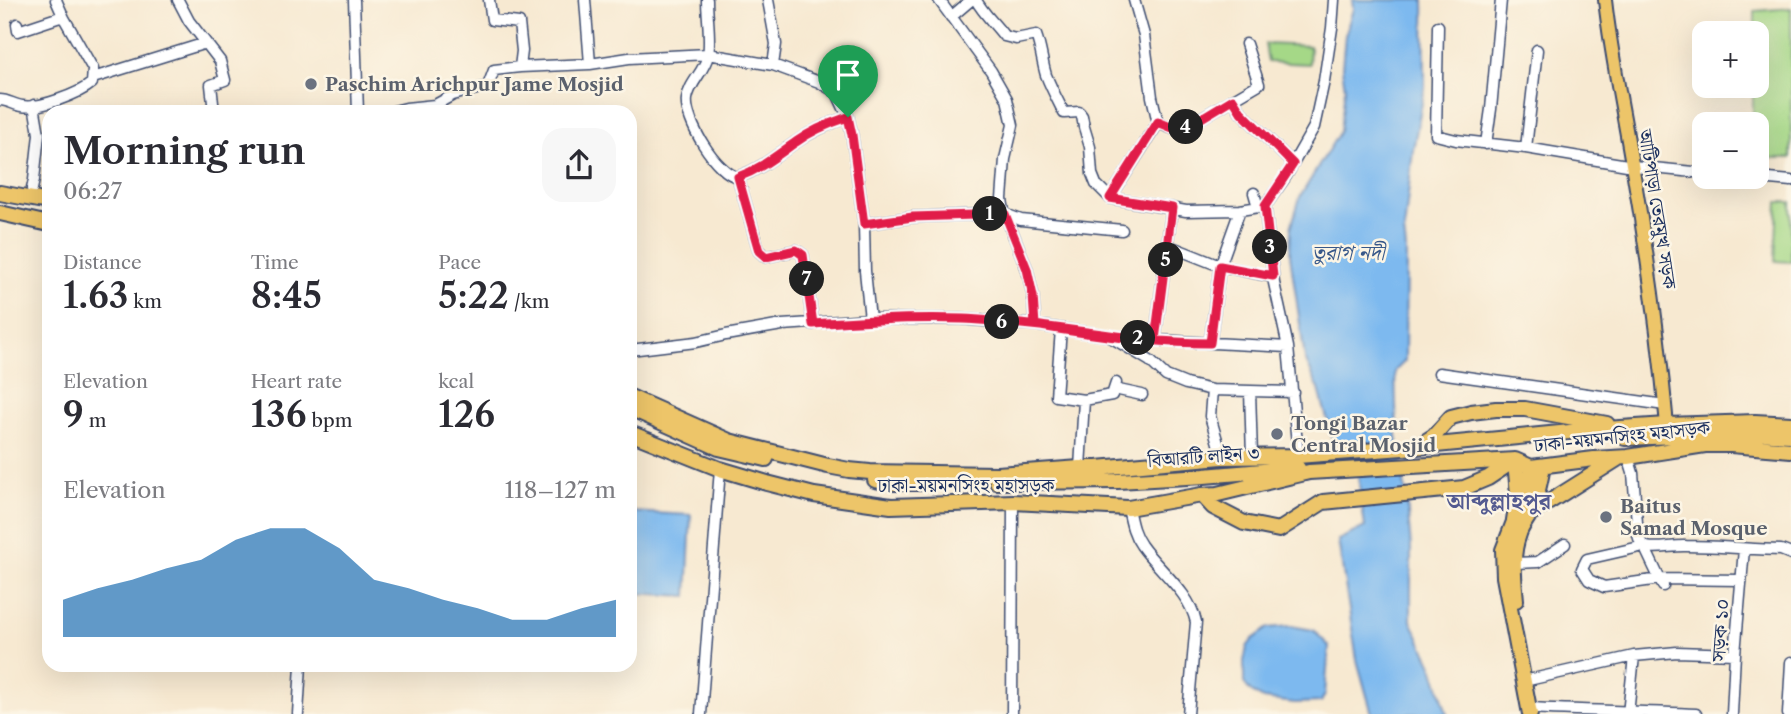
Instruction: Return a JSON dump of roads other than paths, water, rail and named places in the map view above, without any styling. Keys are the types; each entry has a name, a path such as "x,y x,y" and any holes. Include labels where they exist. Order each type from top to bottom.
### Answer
{"highway":[{"path":"0,185 42,191"},
{"path":"0,193 42,201"},
{"path":"0,214 42,223"},
{"name":"ঢাকা-ময়মনসিংহ মহাসড়ক","path":"637,400 729,440 828,466 870,472 997,474 1222,457 1303,455 1515,460 1537,467 1705,445 1791,450"},
{"path":"1414,456 1451,417 1471,412 1525,409 1632,428"},
{"name":"বিআরটি লাইন ৩","path":"637,411 741,454 836,476 895,483 1118,481 1204,476 1629,437 1740,433 1791,435"},
{"name":"ঢাকা-ময়মনসিংহ মহাসড়ক","path":"637,436 720,469 814,495 891,506 1013,502 1128,508 1218,494 1309,472 1590,430 1755,422 1791,424"},
{"path":"1530,514 1624,457"},
{"path":"1202,495 1213,507 1244,523 1279,530 1323,502 1464,488 1488,478 1515,460 1518,495 1514,520"},
{"path":"1524,681 1514,563 1519,531 1530,514 1538,490 1537,467"},
{"path":"1530,711 1504,577 1503,550 1537,467"}],"main road":[{"name":"আটিপাড়া তেরমুখ সড়ক","path":"1605,0 1661,357 1667,425"}],"street":[{"path":"0,100 24,107 44,105 84,90 92,83 93,69 56,0"},
{"path":"178,0 189,21 220,61 225,80 211,85 213,105"},
{"path":"354,0 358,105"},
{"path":"489,0 492,20 519,23 522,51 520,66"},
{"path":"585,0 590,64"},
{"path":"709,0 708,54 702,72 687,96 687,106 692,123 716,162 732,176 751,173 812,132 848,117"},
{"path":"768,0 776,44 774,65"},
{"path":"939,0 991,71 1007,99 1013,125 1005,159 1002,199 1005,214 1027,269 1033,296 1035,325"},
{"path":"951,17 974,0 1004,36 1016,39 1036,35 1047,77 1064,113 1079,112 1082,116 1090,148 1092,174 1096,184 1110,198 1186,211 1240,210 1262,206 1293,164 1314,127 1326,68 1334,0"},
{"path":"1110,198 1158,122 1144,35 1134,0"},
{"path":"1486,145 1501,0"},
{"path":"17,23 18,31 63,16"},
{"path":"1438,26 1436,135 1486,145 1526,148 1633,166 1692,172"},
{"path":"93,78 206,43"},
{"path":"1158,122 1180,131 1259,84 1246,44"},
{"path":"1526,148 1537,50"},
{"path":"435,105 453,95 488,86 494,70 520,66 590,64 629,58 708,54 774,65 819,82 837,93 848,117 852,135 864,224 870,319"},
{"path":"1233,99 1241,112 1293,164"},
{"path":"32,189 39,134 34,105"},
{"path":"738,177 759,251 766,257 796,250 803,255 813,324"},
{"path":"1769,179 1791,181"},
{"path":"1254,193 1262,206 1288,347 1297,444 1303,455"},
{"path":"1155,340 1172,208"},
{"path":"1210,343 1220,266 1240,210"},
{"path":"864,224 913,217 1005,214 1020,220 1122,230"},
{"path":"1167,245 1220,266 1273,276"},
{"path":"637,349 696,342 782,325 870,319 961,319 1155,340 1288,347"},
{"path":"1061,330 1056,396 1084,400 1112,395 1115,386 1142,396"},
{"path":"1110,336 1150,361 1166,376 1186,384 1212,390 1293,392"},
{"path":"1439,373 1665,405"},
{"path":"1212,390 1210,416 1222,457"},
{"path":"1250,391 1252,457"},
{"path":"1080,467 1084,400"},
{"path":"1624,457 1633,472 1637,535 1662,582"},
{"path":"701,714 720,469"},
{"path":"1012,714 1013,502"},
{"path":"1128,508 1131,527 1139,544 1193,608 1196,622 1188,714"},
{"path":"1514,563 1538,562 1565,544"},
{"path":"1741,580 1604,587 1589,580 1582,569 1587,559 1644,546 1652,548 1685,545 1781,550 1791,554"},
{"name":"সড়ক ১০","path":"1732,714 1744,549"},
{"path":"1524,681 1634,656 1677,652 1735,654"},
{"path":"1629,712 1634,656"},
{"path":"1788,714 1791,662"},
{"path":"298,714 301,672"},
{"path":"1530,711 1696,714"}],"water":[{"name":"তুরাগ নদী","path":"1352,0 1424,0 1425,87 1413,150 1404,231 1405,361 1395,371 1397,436 1411,548 1411,621 1434,669 1447,714 1372,714 1357,660 1338,540 1365,527 1354,444 1333,441 1319,389 1305,359 1290,255 1291,228 1300,197 1340,131 1345,88 1342,68 1345,35 1353,9"},
{"path":"637,512 691,515 687,596 637,593"},
{"path":"1291,626 1313,630 1329,646 1325,694 1321,702 1295,703 1263,699 1250,691 1244,683 1244,661 1247,647 1253,639 1268,628"}],"place":[{"name":"Paschim Arichpur Jame Mosjid","path":"311,84"},
{"name":"Tongi Bazar Central Mosjid","path":"1277,434"},
{"name":"Baitus Samad Mosque","path":"1606,517"}],"district":[{"name":"আব্দুল্লাহপুর","path":"1499,501"}]}
